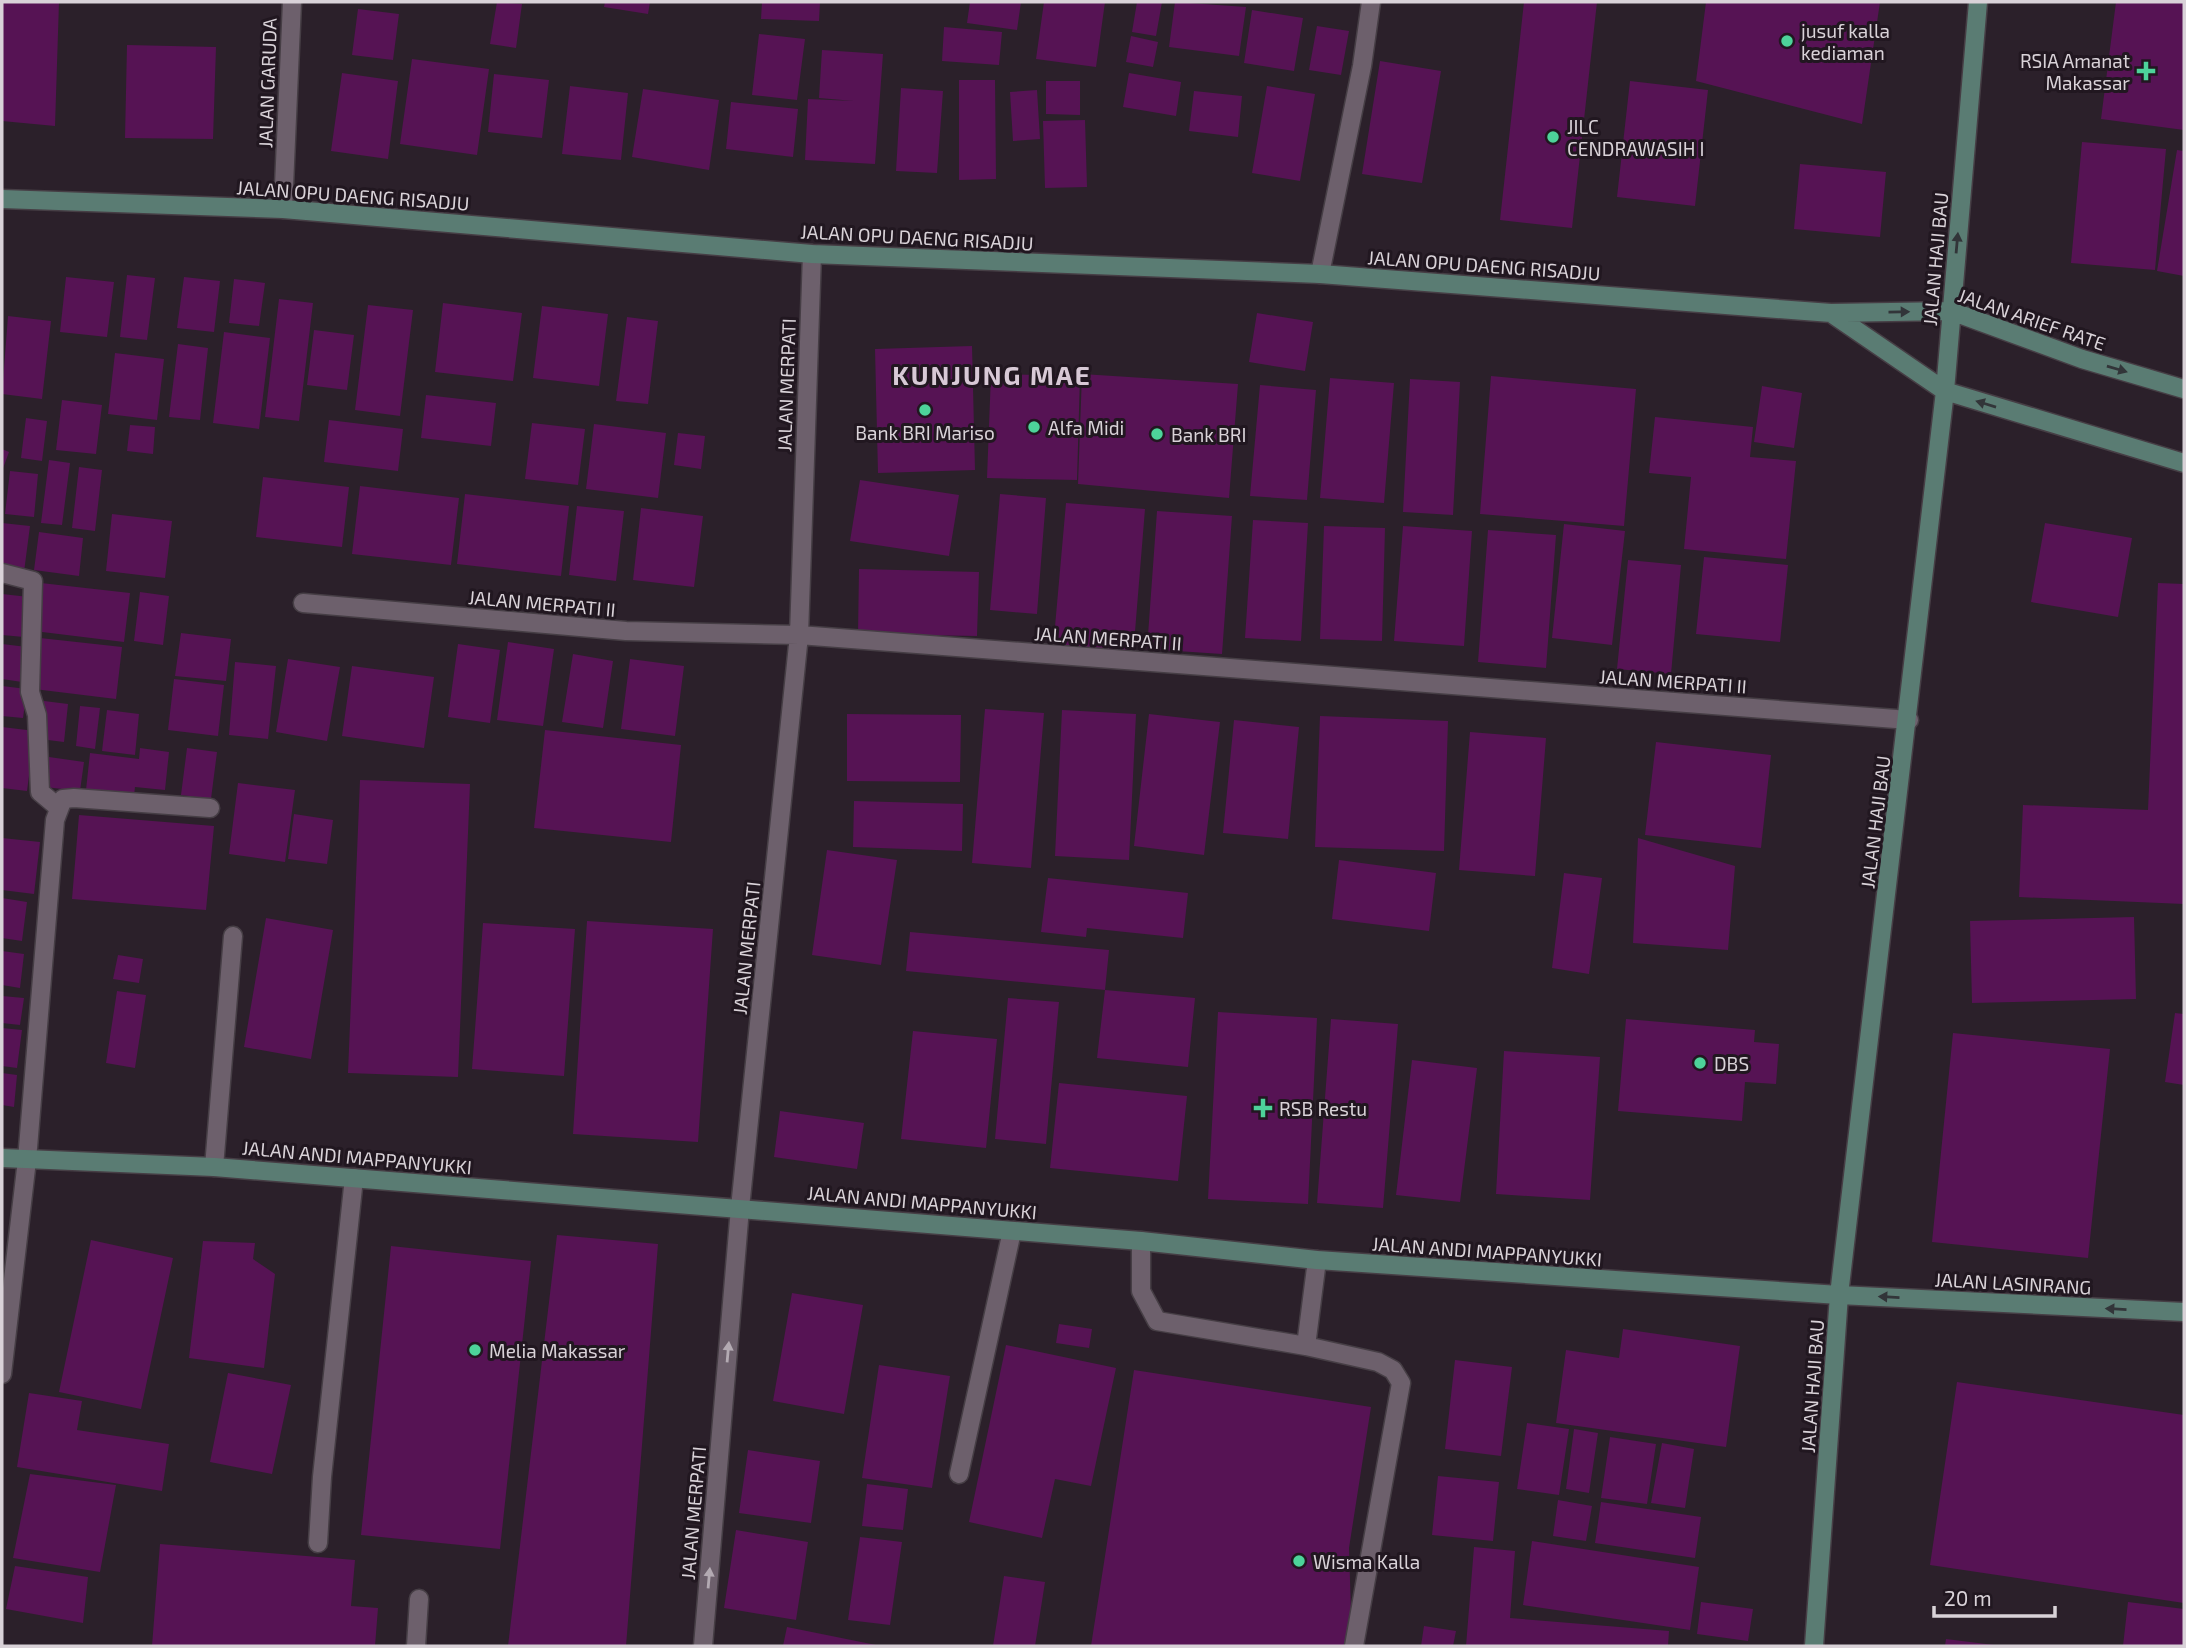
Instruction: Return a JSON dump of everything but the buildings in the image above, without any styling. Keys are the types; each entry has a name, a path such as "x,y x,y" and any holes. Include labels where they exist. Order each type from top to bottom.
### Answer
{"main road":[{"name":"JALAN HAJI BAU","path":"1814,1646 1839,1295 1909,720 1945,391 1978,2"},
{"name":"JALAN OPU DAENG RISADJU","path":"2,199 283,209 811,254 1320,274 1831,313"},
{"name":"JALAN ARIEF RATE","path":"1831,313 1951,311 2082,359 2184,389"},
{"path":"1831,313 1945,391 2184,463"},
{"name":"JALAN ANDI MAPPANYUKKI","path":"2,1158 214,1167 1141,1241 1317,1260 1839,1295"},
{"name":"JALAN LASINRANG","path":"1839,1295 2184,1312"}],"street":[{"name":"JALAN GARUDA","path":"283,209 292,2"},
{"path":"1320,274 1362,66 1371,2"},
{"name":"JALAN MERPATI","path":"703,1646 740,1208 799,635 811,254"},
{"path":"2,573 33,581 30,692 37,715 40,792 59,808"},
{"name":"JALAN MERPATI II","path":"303,603 626,631 799,635 1909,720"},
{"path":"2,1374 27,1160 55,820 59,808 63,799 74,798 209,808"},
{"path":"214,1167 233,936"},
{"path":"318,1543 322,1477 354,1178"},
{"path":"959,1474 1012,1231"},
{"path":"1141,1241 1141,1291 1157,1321 1306,1346 1378,1362 1393,1370 1401,1383 1354,1646"},
{"path":"1306,1346 1317,1260"},
{"path":"416,1646 419,1600"}],"place":[{"name":"jusuf kalla kediaman","path":"1787,41"},
{"name":"RSIA Amanat Makassar","path":"2146,71"},
{"name":"JILC CENDRAWASIH I","path":"1553,137"},
{"name":"Bank BRI Mariso","path":"925,410"},
{"name":"Alfa Midi","path":"1034,427"},
{"name":"Bank BRI","path":"1157,434"},
{"name":"DBS","path":"1700,1063"},
{"name":"RSB Restu","path":"1263,1108"},
{"name":"Melia Makassar","path":"475,1350"},
{"name":"Wisma Kalla","path":"1299,1561"}],"district":[{"name":"KUNJUNG MAE","path":"992,374"}]}
